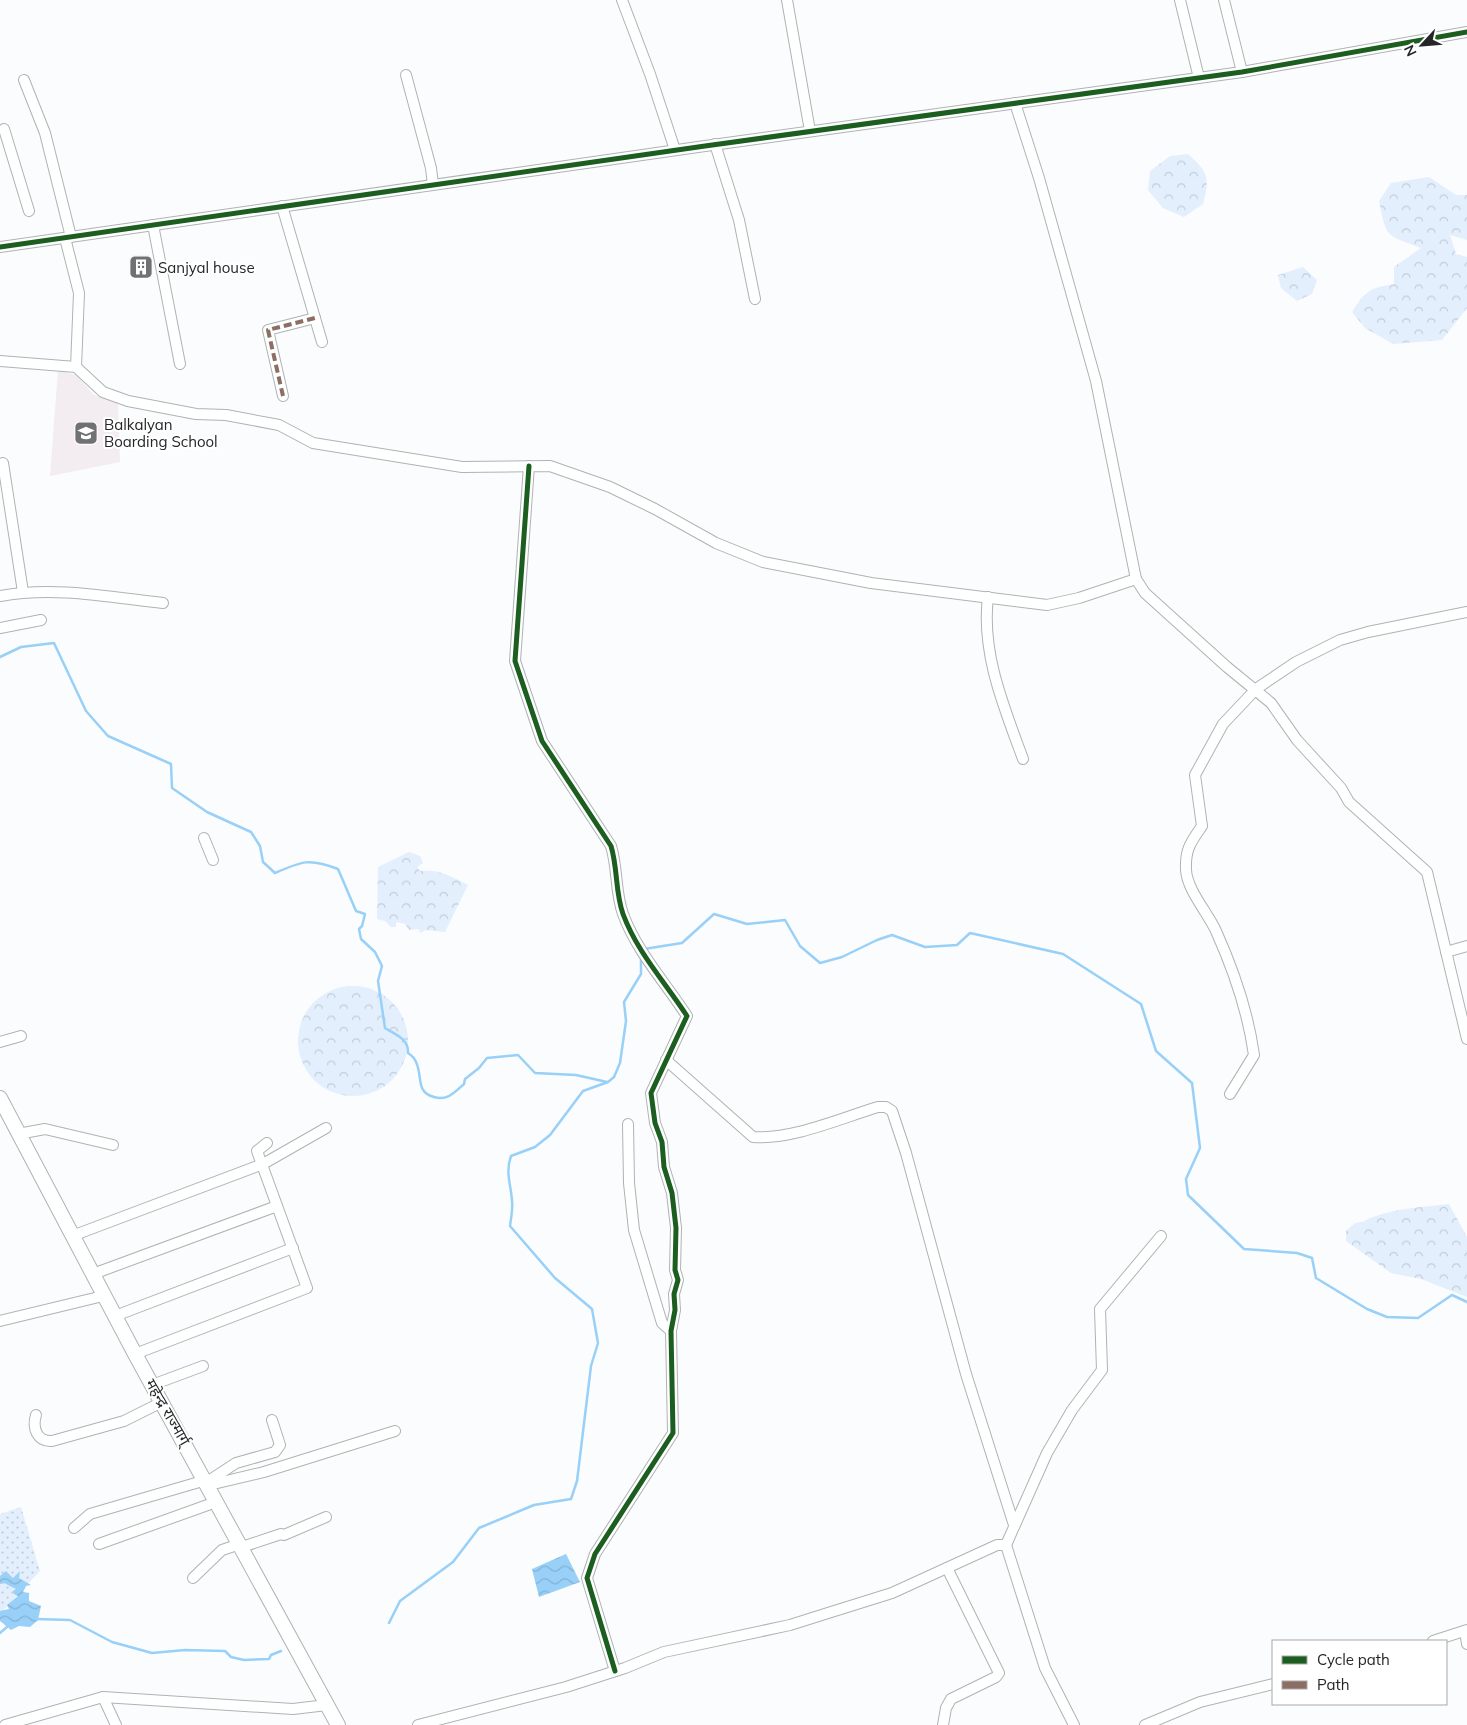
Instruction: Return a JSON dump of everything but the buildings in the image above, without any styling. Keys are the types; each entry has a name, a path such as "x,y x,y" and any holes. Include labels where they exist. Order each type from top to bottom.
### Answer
{"highway":[{"name":"महेन्द्र राज्मार्ग्","path":"0,1098 135,1354 207,1482 280,1622 305,1662 338,1725"}],"street":[{"path":"622,0 650,74 675,150"},
{"path":"788,0 810,131"},
{"path":"1180,0 1199,78"},
{"path":"1224,0 1242,72"},
{"path":"0,247 715,144 1242,72 1467,32"},
{"path":"406,74 431,168 433,185"},
{"path":"24,80 45,133 79,293 76,367"},
{"path":"1015,103 1042,187 1096,381 1136,579 1145,593 1227,668 1256,689 1271,703 1297,740 1341,788 1349,802 1426,872 1467,1039"},
{"path":"4,129 29,211"},
{"path":"715,144 739,220 755,299"},
{"path":"282,206 322,342"},
{"path":"153,225 180,364"},
{"path":"283,396 268,330 315,318"},
{"path":"0,361 76,367 103,392 128,400 196,414 226,415 278,425 313,442 462,466 550,466 610,487 716,542 763,562 871,583 1047,605 1079,598 1136,579"},
{"path":"0,464 3,464 23,592"},
{"path":"529,466 515,662 542,741 611,846 616,862 616,890 634,940 687,1016 651,1093 655,1122 662,1142 664,1167 672,1193 676,1228 675,1270 678,1280 674,1294 675,1310 671,1331 670,1385 674,1415 671,1439 595,1554 587,1578 615,1671"},
{"path":"0,596 23,592 63,592 163,603"},
{"path":"988,598 985,617 996,682 1023,759"},
{"path":"1230,1094 1254,1055 1250,1030 1228,958 1215,929 1196,897 1186,873 1187,848 1202,826 1195,775 1223,724 1256,689 1296,662 1340,640 1368,632 1467,612"},
{"path":"0,628 41,620"},
{"path":"204,838 214,860"},
{"path":"1446,952 1467,946"},
{"path":"0,1042 21,1036"},
{"path":"666,1060 753,1137 766,1138 806,1129 878,1107 886,1107 892,1111 906,1153 966,1374 1014,1525"},
{"path":"628,1124 629,1183 634,1230 662,1323 671,1331"},
{"path":"72,1236 263,1164 326,1128"},
{"path":"18,1134 46,1129 113,1144"},
{"path":"135,1354 308,1288 263,1164 256,1151 267,1143"},
{"path":"93,1274 277,1206"},
{"path":"1074,1725 1045,1668 1006,1545 1047,1453 1072,1410 1102,1370 1100,1309 1161,1236"},
{"path":"115,1316 293,1248"},
{"path":"0,1321 104,1296"},
{"path":"152,1385 203,1366"},
{"path":"36,1415 34,1422 39,1437 45,1442 52,1442 124,1421 162,1402"},
{"path":"207,1482 236,1463 275,1452 280,1445 272,1420"},
{"path":"74,1528 90,1514 207,1482 264,1472 394,1431"},
{"path":"99,1544 216,1502"},
{"path":"194,1578 222,1550 281,1534 284,1535 326,1517"},
{"path":"418,1725 490,1708 615,1671 664,1652 790,1625 892,1593 997,1545 1006,1545"},
{"path":"943,1725 946,1708 951,1699 996,1677 999,1673 947,1568"},
{"path":"1436,1640 1466,1630 1467,1644"},
{"path":"1145,1725 1165,1721 1200,1702 1272,1684"},
{"path":"102,1697 116,1725"},
{"path":"6,1725 102,1697 293,1709 327,1705"}],"shaded area":[{"name":"Balkalyan Boarding School","path":"58,370 76,375 94,395 118,403 120,462 50,476"}],"green space":[{"path":"1188,154 1200,166 1207,182 1203,204 1184,217 1163,208 1148,190 1150,171 1170,156"},
{"path":"1429,177 1456,195 1467,195 1467,240 1450,235 1456,254 1467,257 1467,308 1442,340 1393,344 1365,328 1352,312 1361,299 1369,292 1379,287 1394,284 1394,267 1421,248 1395,238 1390,234 1384,223 1379,201 1391,183"},
{"path":"1303,267 1317,280 1312,294 1297,301 1281,288 1278,275"},
{"path":"409,852 420,856 423,863 417,867 420,871 439,872 468,885 445,932 426,930 420,933 419,929 409,930 405,924 396,922 396,927 391,927 385,921 377,919 378,867"},
{"path":"353,986 374,990 392,1002 404,1020 408,1041 404,1062 392,1080 374,1092 353,1096 332,1092 314,1080 302,1062 298,1041 302,1020 314,1002 332,990"},
{"path":"1449,1204 1467,1237 1467,1297 1421,1279 1391,1273 1346,1241 1346,1231 1355,1223 1382,1214 1411,1208"},
{"path":"21,1507 40,1571 0,1614 0,1514"}],"water":[{"path":"566,1554 580,1582 539,1597 532,1569"},
{"path":"6,1571 13,1578 20,1571 19,1578 31,1585 26,1586 23,1592 29,1593 29,1601 41,1606 38,1620 30,1627 19,1626 11,1630 0,1621 0,1611 9,1609 7,1605 18,1596 13,1591 16,1589 4,1583 0,1584 0,1576"}],"waterway":[{"path":"0,657 21,647 54,643 86,711 108,736 171,764 172,788 207,812 251,832 260,846 263,862 275,873 306,862 320,863 338,869 356,911 365,914 362,926 359,929 361,939 375,952 382,966 378,981 385,1028 401,1038 406,1044 408,1053 415,1060 418,1067 420,1083 428,1095 439,1098 447,1097 464,1084 465,1079 479,1068 487,1058 518,1055 535,1073 576,1075 607,1082"},
{"path":"644,949 682,943 714,914 747,924 785,920 800,946 820,963 842,957 892,935 925,947 957,945 970,933 1063,954 1141,1004 1156,1051 1192,1083 1200,1148 1186,1179 1188,1195 1244,1249 1297,1253 1312,1258 1316,1278 1367,1309 1387,1317 1418,1318 1452,1295 1467,1302"},
{"path":"389,1623 400,1601 453,1562 479,1528 534,1505 571,1499 577,1481 591,1366 598,1343 592,1309 555,1278 510,1226 512,1204 508,1168 511,1156 535,1147 550,1135 583,1091 608,1082 614,1077 620,1063 626,1021 624,1002 641,974 641,957"},
{"path":"36,1619 70,1620 112,1642 152,1653 185,1650 225,1651 231,1657 244,1660 269,1659 271,1655 281,1651"},
{"path":"0,1633 7,1627"}],"marked path":[{"path":"283,396 268,330 315,318"}],"cycle path":[{"path":"0,247 705,146 1242,72 1467,32"},
{"path":"529,466 515,661 542,741 611,846 620,906 629,928 644,954 687,1016 651,1093 655,1123 662,1142 664,1167 672,1193 676,1228 675,1270 678,1280 674,1294 675,1310 671,1331 673,1433 595,1554 587,1578 615,1671"}],"place":[{"name":"Sanjyal house","path":"141,267"},
{"name":"Balkalyan Boarding School","path":"86,433"}]}
